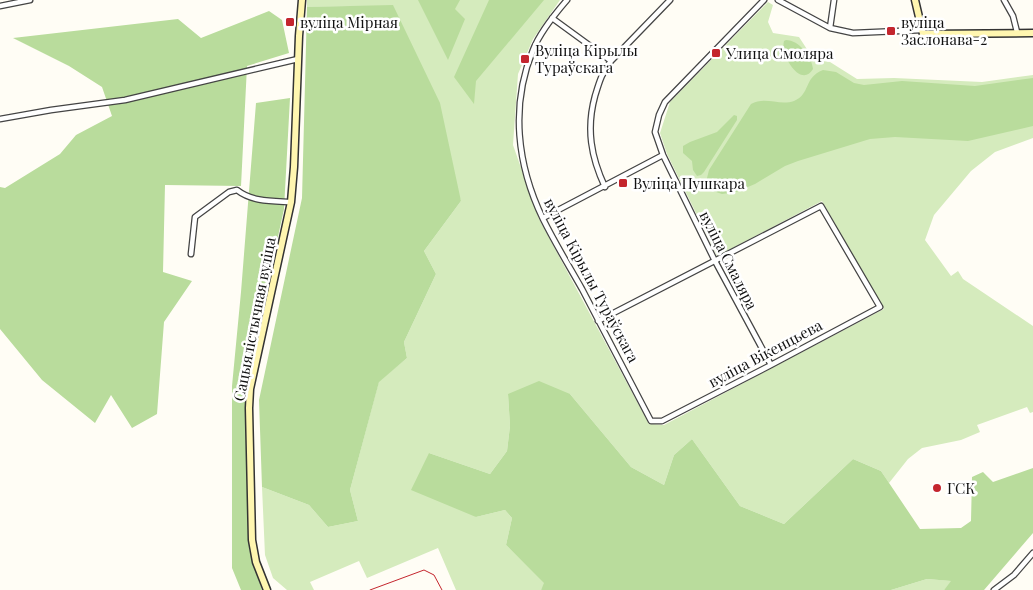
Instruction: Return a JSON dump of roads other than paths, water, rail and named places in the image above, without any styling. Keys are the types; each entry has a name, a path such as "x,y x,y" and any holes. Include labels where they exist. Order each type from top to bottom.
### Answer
{"main road":[{"name":"Сацыялістычная вуліца","path":"267,590 259,571 252,540 249,399 291,202 302,0"},
{"path":"915,0 923,34 1033,33"}],"street":[{"path":"0,6 30,0"},
{"name":"вуліца Кірылы Тураўскага","path":"567,0 552,18 534,48 523,80 519,113 520,147 526,174 543,218 651,421 662,421"},
{"path":"605,187 596,168 590,140 590,114 603,71 670,0"},
{"name":"вуліца Смаляра","path":"764,0 665,102 659,115 655,132 663,156 714,261 771,365"},
{"path":"778,0 830,28 853,33 922,30"},
{"path":"830,28 834,0"},
{"path":"1004,0 1013,16 1017,32"},
{"path":"552,18 611,61"},
{"path":"0,119 125,100 298,58"},
{"path":"543,218 663,156"},
{"path":"191,254 195,217 230,192 237,190 243,195 256,199 291,202"},
{"name":"вуліца Вікенцьева","path":"662,421 880,307 820,206 714,261"},
{"path":"598,320 714,261"},
{"path":"994,590 1014,575 1033,553"}],"tram line":[{"path":"370,590 424,570 434,575 442,590"}],"place":[{"name":"вуліца Мірная","path":"290,22"},
{"name":"вуліца Заслонава-2","path":"891,31"},
{"name":"Улица Смоляра","path":"716,53"},
{"name":"Вуліца Кірылы Тураўскага","path":"525,59"},
{"name":"Вуліца Пушкара","path":"623,183"},
{"name":"ГСК","path":"937,488"}]}
